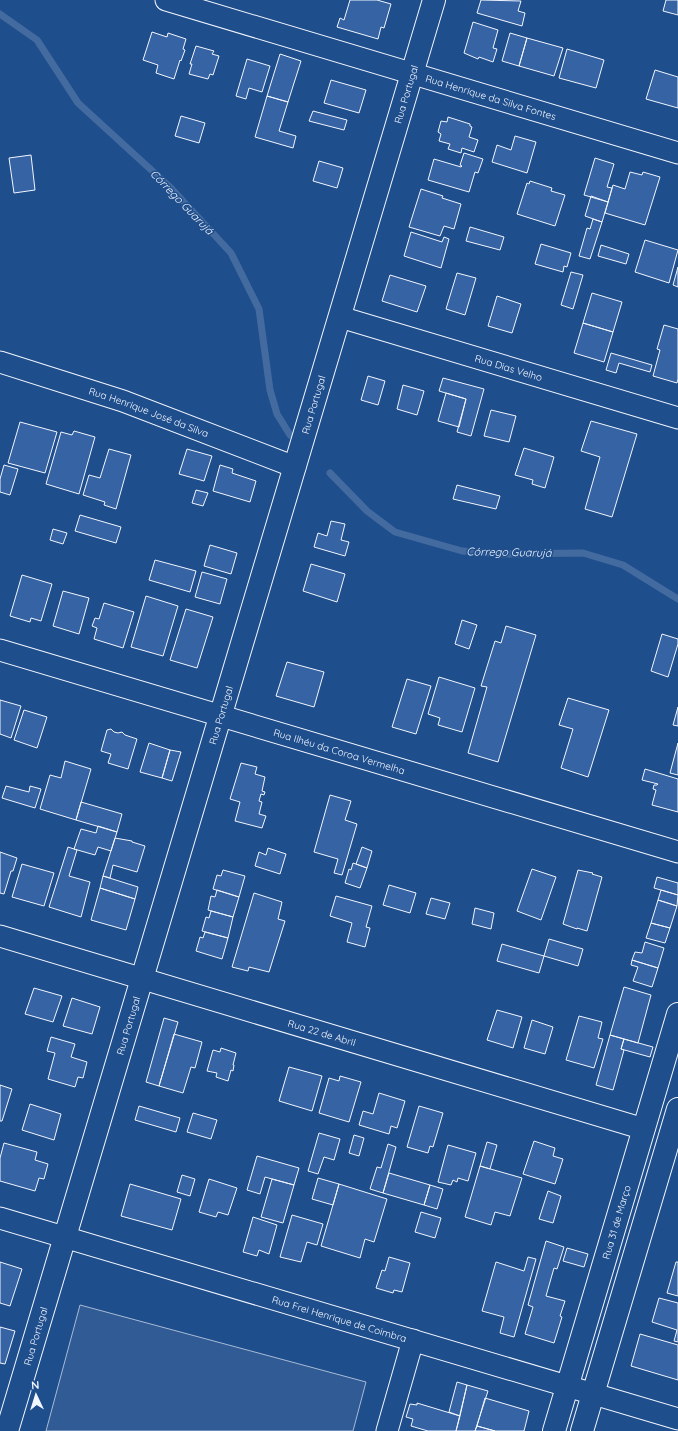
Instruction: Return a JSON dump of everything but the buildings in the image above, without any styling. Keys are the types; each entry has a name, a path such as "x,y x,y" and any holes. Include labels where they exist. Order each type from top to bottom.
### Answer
{"street":[{"name":"Rua Henrique da Silva Fontes","path":"166,0 678,153"},
{"name":"Rua Portugal","path":"7,1431 434,0"},
{"name":"Rua Dias Velho","path":"340,316 678,418"},
{"name":"Rua Henrique José da Silva","path":"0,362 123,401 295,467"},
{"name":"Rua Ilhéu da Coroa Vermelha","path":"0,650 678,852"},
{"name":"Rua 22 de Abril","path":"0,936 644,1129"},
{"name":"Rua 31 de Março","path":"554,1431 678,1014"},
{"path":"582,1431 674,1138 678,1109"},
{"name":"Rua Frei Henrique de Coimbra","path":"0,1218 678,1419"},
{"path":"387,1431 413,1340"}],"shaded area":[{"path":"80,1305 366,1382 353,1431 46,1431"}],"waterway":[{"name":"Córrego Guarujá","path":"0,14 37,40 78,103 171,188 231,253 259,309 270,390 277,414 290,435"},
{"name":"Córrego Guarujá","path":"330,473 367,511 395,532 462,551 504,554 583,553 623,565 678,599"}]}
